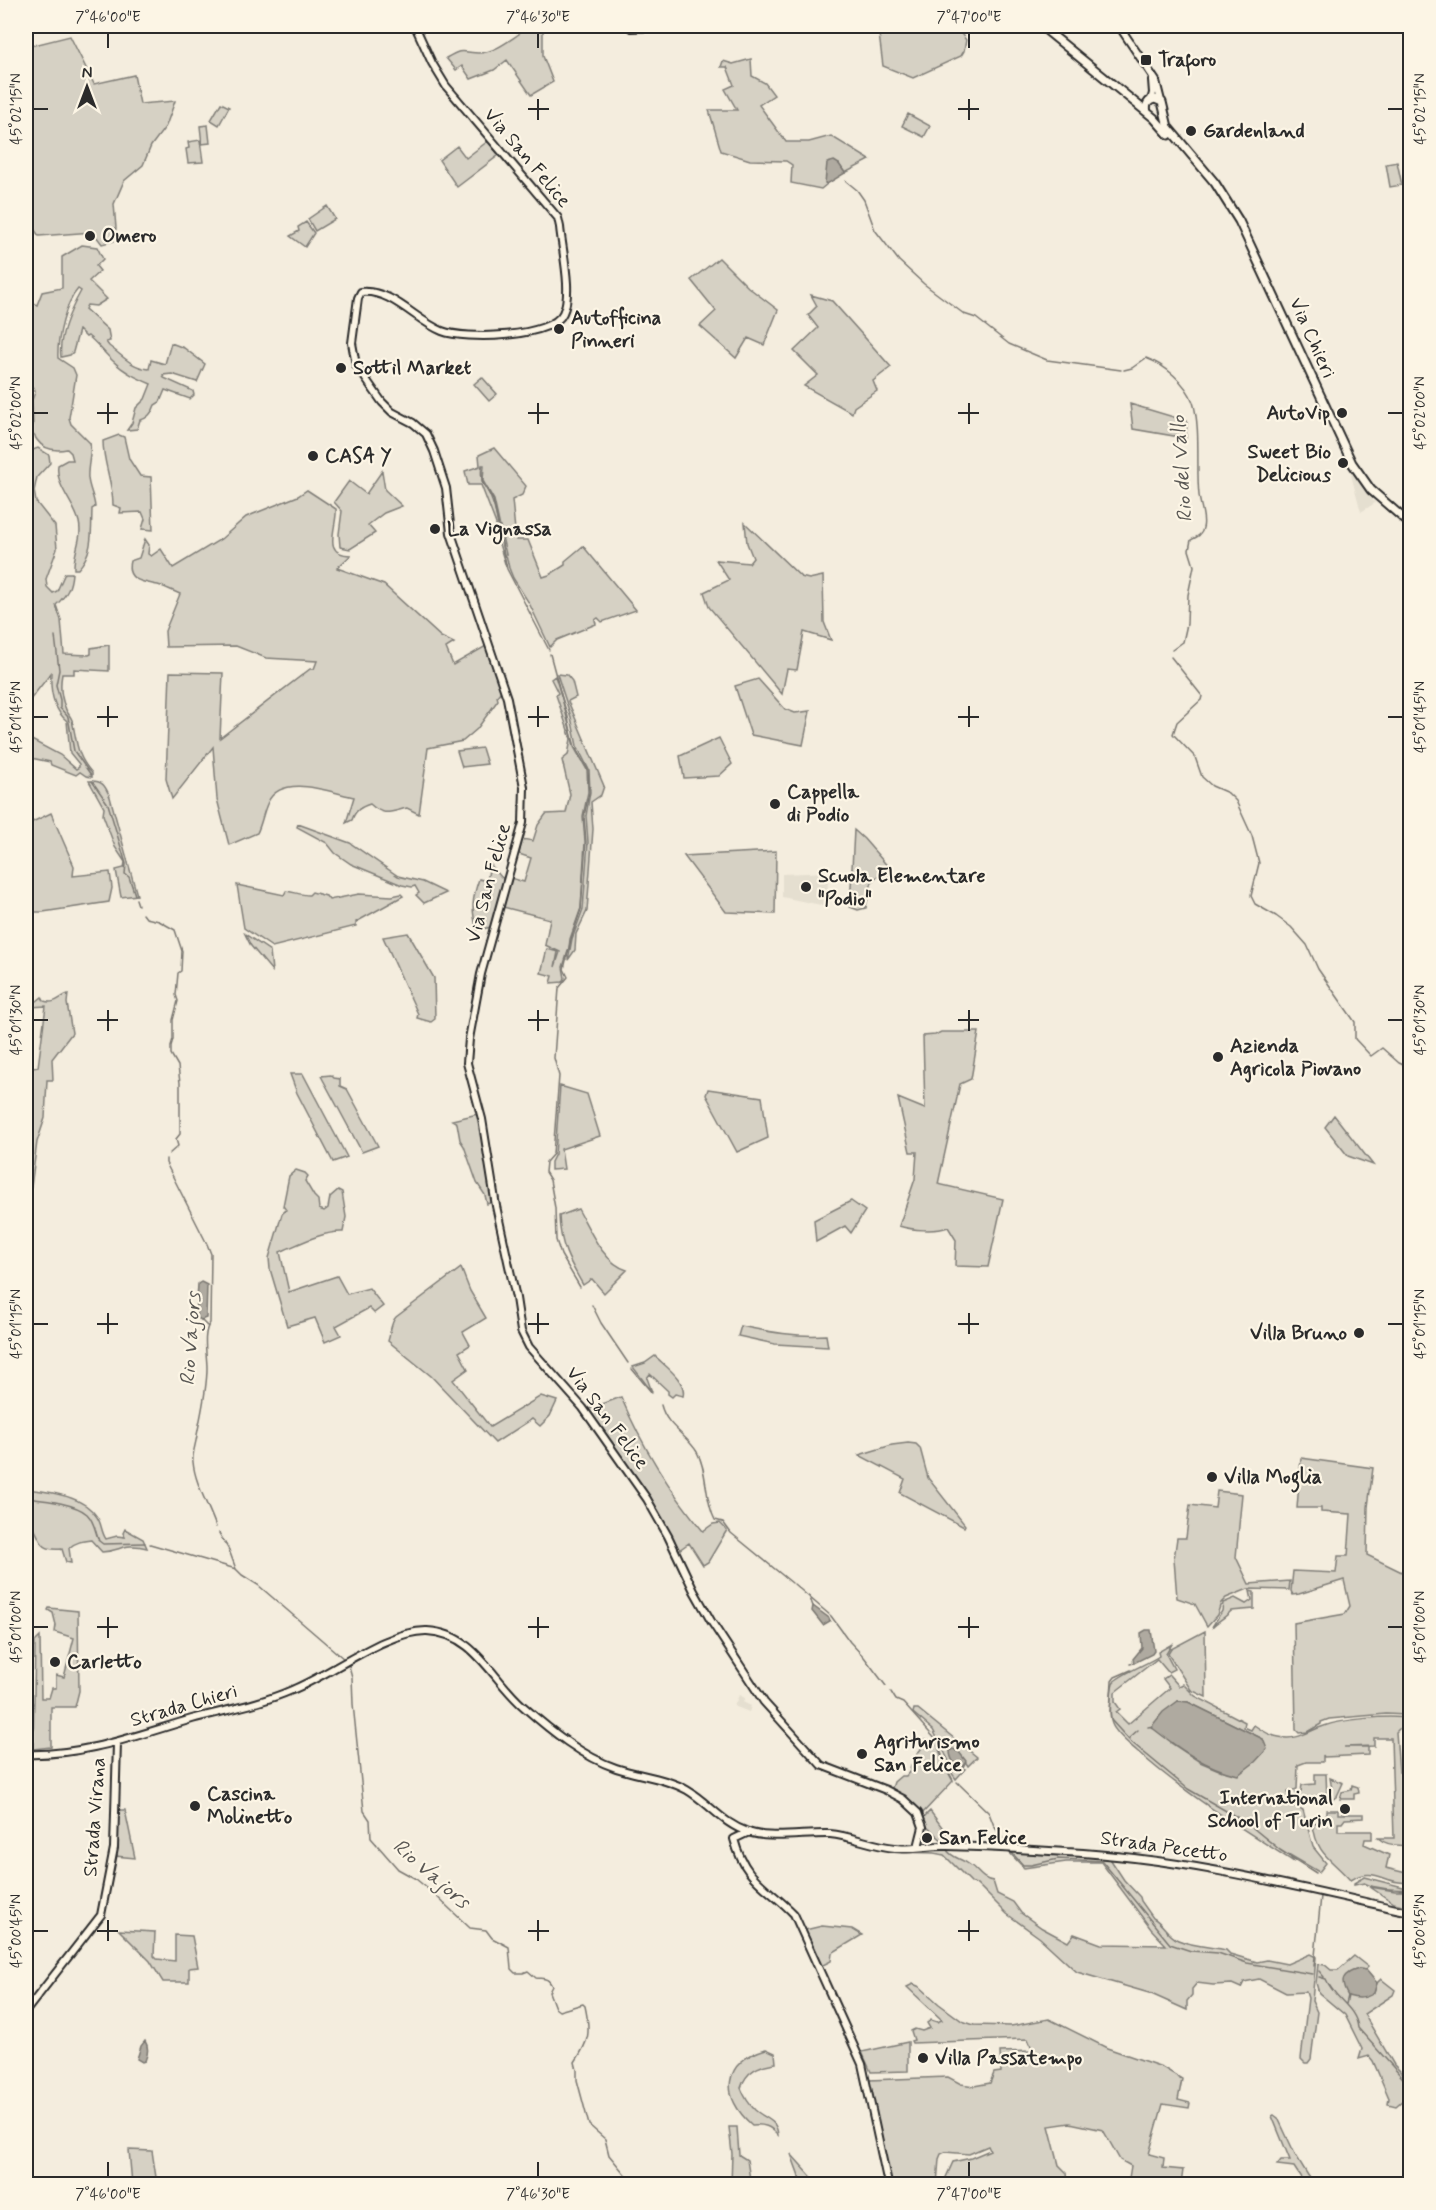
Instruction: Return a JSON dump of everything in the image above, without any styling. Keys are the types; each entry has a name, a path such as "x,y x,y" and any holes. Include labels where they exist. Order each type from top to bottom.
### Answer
{"main road":[{"path":"1041,26 1154,118 1163,113 1164,106 1161,101 1138,100 1124,93"},
{"path":"1147,112 1146,106 1150,101"},
{"name":"Via Chieri","path":"1163,113 1168,127 1215,183 1239,221 1352,463 1371,490 1410,524"},
{"name":"Via Chieri","path":"1154,118 1178,145 1193,157"}],"street":[{"name":"Via San Felice","path":"416,26 432,63 446,86 558,218 567,290 566,307 555,324 523,333 498,336 457,335 442,331 389,299 373,293 361,292 358,298 352,343 356,365 382,402 392,412 413,423 426,434 434,450 446,488 451,533 507,698 524,787 523,823 481,974 467,1063 482,1119 521,1331 529,1347 583,1408 647,1499 705,1611 764,1702 821,1765 886,1790 903,1799 918,1813 923,1827 918,1846"},
{"path":"631,27 682,26"},
{"path":"1119,26 1156,81 1161,101"},
{"path":"1145,66 1153,84 1150,101"},
{"name":"Strada Chieri","path":"26,1754 63,1752 117,1743 275,1698 320,1678 401,1634 428,1631 460,1640 481,1657 515,1699 582,1751 615,1768 669,1782 685,1789 725,1821"},
{"name":"Strada Virana","path":"26,2012 101,1915 114,1848 117,1743"},
{"path":"725,1821 749,1832"},
{"path":"725,1821 748,1873 794,1914 862,2064 888,2184"},
{"path":"734,1839 749,1832"},
{"name":"Strada Pecetto","path":"749,1832 764,1835 842,1835 892,1848 944,1846 1112,1855 1211,1869 1410,1912"}],"shaded area":[{"path":"519,26 543,26 543,56 553,82 531,95 507,60 494,70 471,79 462,66 456,70 446,58 460,52 484,53 494,49 519,34"},
{"path":"878,26 955,26 966,40 964,51 961,56 913,78 883,66"},
{"path":"70,36 94,84 134,75 140,104 175,101 166,126 151,146 143,165 124,181 114,204 116,228 114,241 102,244 93,232 39,236 26,218 26,47"},
{"path":"751,59 752,76 765,83 774,95 759,105 786,142 809,142 831,136 870,160 845,173 839,164 827,184 821,189 791,183 792,165 786,161 750,160 721,151 709,110 737,110 725,89 734,85 727,67 721,67 723,61 733,64"},
{"path":"221,103 229,107 219,125 211,120"},
{"path":"908,114 930,126 924,137 902,126"},
{"path":"208,125 210,143 202,144 200,126"},
{"path":"200,140 203,162 188,163 186,149 189,148 188,142"},
{"path":"488,141 499,155 457,187 439,160 457,146 466,158"},
{"path":"834,161 845,173 827,184 825,183 827,163"},
{"path":"1397,162 1402,185 1390,187 1386,164"},
{"path":"327,206 335,219 315,231 308,219"},
{"path":"306,222 314,233 305,247 290,236 299,231 298,227"},
{"path":"82,245 97,247 103,259 96,266 100,271 89,281 107,299 96,306 87,305 85,309 108,330 110,341 106,342 109,346 143,368 149,369 151,360 165,364 171,343 184,348 205,364 197,382 172,374 163,375 164,378 193,391 194,395 190,399 165,390 160,402 155,405 147,417 140,420 137,429 127,430 132,423 136,408 145,399 151,384 122,368 79,330 73,352 61,357 63,332 81,291 78,289 73,295 63,322 58,358 73,368 76,375 69,418 71,424 90,443 88,478 95,507 92,509 91,541 87,556 78,569 74,569 80,534 79,522 59,480 58,473 58,465 67,460 73,460 71,453 67,449 47,448 35,435 29,434 28,427 33,425 32,400 35,392 34,388 26,384 26,302 30,300 37,305 42,292 62,288 62,257"},
{"path":"719,258 748,287 778,310 764,345 748,338 736,358 700,326 716,311 691,280"},
{"path":"811,295 832,301 891,367 873,381 877,391 854,407 852,413 804,386 818,375 794,351 818,328 808,315 817,306"},
{"path":"482,377 497,394 489,401 474,384"},
{"path":"1130,404 1187,421 1186,438 1133,429"},
{"path":"119,435 124,437 129,459 140,476 151,477 153,530 142,529 145,519 142,512 120,513 121,508 113,505 103,441"},
{"path":"26,446 33,450 38,448 49,455 50,463 37,477 34,491 36,502 55,526 57,549 46,579 47,587 53,593 57,591 65,573 72,573 68,590 56,605 61,620 64,654 89,655 91,648 109,645 109,671 74,669 74,674 62,674 61,678 64,703 72,720 76,742 92,777 80,772 76,775 51,765 50,762 31,758 26,753 26,737 60,755 76,769 79,767 70,753 67,721 58,711 53,699 51,673 26,705 26,551 30,545 26,534"},
{"path":"494,448 526,486 522,495 512,500 516,540 528,540 543,577 565,565 565,561 583,546 636,610 602,622 598,618 595,620 596,624 557,640 550,647 509,568 494,500 483,481 495,509 506,567 496,534 496,524 481,485 468,485 465,471 480,466 479,455"},
{"path":"382,471 385,490 402,506 384,513 368,525 375,533 350,549 340,547 342,511 334,502 349,481 366,494"},
{"path":"1353,474 1375,503 1361,512 1351,475"},
{"path":"307,490 336,509 333,545 342,554 351,555 337,568 384,585 441,637 454,643 446,648 453,665 486,646 501,691 497,696 498,700 477,729 463,741 428,748 419,814 407,808 383,812 370,804 359,809 352,820 346,823 354,797 295,786 275,793 266,806 257,833 229,845 217,799 213,747 172,799 166,779 170,672 223,673 220,738 310,669 314,669 317,661 266,658 236,646 166,647 165,631 180,594 136,579 130,573 130,561 139,558 145,539 149,545 148,554 151,556 161,549 173,568 221,539 246,517 298,496"},
{"path":"745,523 801,577 809,579 823,576 824,622 831,640 804,632 797,670 787,669 782,694 709,607 704,592 729,580 716,560 749,563 753,558 747,543"},
{"path":"557,674 567,675 572,681 576,697 568,701 604,786 601,795 591,802 593,829 587,911 576,934 575,950 568,960 572,939 583,909 588,842 586,816 590,792 589,770 577,746 571,717"},
{"path":"555,676 568,717 574,747 587,770 588,792 583,816 585,842 581,908 563,967 565,978 563,982 551,983 553,976 541,973 547,949 558,952 555,967 560,952 545,945 550,919 503,907 511,878 524,882 531,858 519,854 522,839 533,841 538,825 546,814 566,813 570,794 562,760 568,755 571,739 556,695 558,693 551,679"},
{"path":"758,679 785,709 795,713 810,711 803,745 751,735 735,686"},
{"path":"719,738 732,764 719,776 684,778 680,756"},
{"path":"482,748 487,764 462,767 457,751"},
{"path":"89,781 102,784 110,797 137,895 121,897 116,870 124,868 125,862 115,847 103,815 104,808"},
{"path":"51,813 74,866 73,876 110,872 112,888 109,902 43,912 26,912 26,825"},
{"path":"298,824 350,843 398,876 423,882 446,893 424,903 416,895 419,893 415,886 402,885 351,864 335,853 327,843 297,827"},
{"path":"854,830 897,877 880,876 874,879 866,908 858,910 850,907"},
{"path":"776,851 775,914 726,912 684,856"},
{"path":"490,864 506,880 491,927 477,930 473,910 474,898 479,879 487,881"},
{"path":"829,872 826,904 782,897 782,874"},
{"path":"237,885 284,895 286,891 303,895 309,895 312,892 326,896 329,900 359,894 392,896 401,894 403,896 356,922 356,926 272,947 244,928"},
{"path":"408,933 434,978 435,1019 431,1022 417,1018 418,1014 383,937"},
{"path":"245,934 270,951 272,971 251,946"},
{"path":"26,991 32,1000 37,1001 42,997 48,1002 68,994 67,1003 72,1033 52,1059 53,1080 47,1080 45,1118 37,1142 31,1187 26,1200 26,1069 38,1067 46,1006 30,1007 26,1011"},
{"path":"941,1032 979,1032 971,1079 960,1084 938,1184 1003,1199 988,1267 955,1266 956,1240 948,1227 924,1230 899,1226 915,1179 917,1152 910,1152 898,1098 925,1109 923,1036"},
{"path":"290,1074 303,1074 347,1157 333,1162 297,1093"},
{"path":"331,1075 340,1079 340,1086 347,1089 378,1146 362,1152 321,1076"},
{"path":"560,1086 587,1094 600,1136 561,1149 564,1169 551,1170 551,1162 555,1154"},
{"path":"708,1089 762,1097 768,1138 737,1152 706,1095"},
{"path":"478,1114 493,1202 487,1204 460,1140 457,1123 452,1120"},
{"path":"1334,1115 1373,1165 1348,1156 1325,1127"},
{"path":"296,1170 308,1176 305,1181 318,1200 319,1209 324,1211 328,1208 330,1197 338,1190 342,1192 346,1217 343,1232 319,1236 280,1252 289,1292 337,1276 347,1294 369,1288 383,1306 374,1313 369,1308 336,1326 341,1335 325,1342 315,1318 287,1326 270,1269 269,1258 282,1214 286,1210 283,1206 289,1176"},
{"path":"851,1201 865,1211 851,1233 845,1226 816,1242 814,1220"},
{"path":"578,1209 604,1253 618,1266 627,1270 604,1293 592,1279 583,1285 563,1244 559,1216"},
{"path":"461,1268 470,1291 486,1318 463,1332 470,1345 459,1352 468,1369 453,1380 490,1427 541,1396 557,1401 550,1416 540,1426 532,1419 495,1443 431,1376 388,1341 396,1317"},
{"path":"201,1282 207,1285 206,1318 201,1320 196,1317 198,1284"},
{"path":"741,1326 783,1334 826,1335 828,1347 775,1344 738,1336"},
{"path":"655,1356 679,1379 683,1396 675,1394 672,1397 650,1374 647,1378 652,1392 633,1367"},
{"path":"621,1397 647,1450 668,1484 703,1531 713,1524 720,1523 727,1530 708,1562 703,1565 689,1543 679,1550 650,1498 586,1410"},
{"path":"916,1444 920,1448 928,1478 965,1525 964,1527 900,1493 905,1479 859,1455 892,1445"},
{"path":"1301,1458 1373,1468 1368,1507 1367,1555 1410,1576 1410,1691 1406,1715 1386,1714 1329,1719 1307,1732 1299,1733 1296,1730 1294,1623 1345,1614 1350,1606 1344,1580 1299,1594 1293,1595 1291,1591 1293,1571 1336,1573 1338,1556 1348,1556 1351,1514 1321,1512 1321,1508 1297,1508"},
{"path":"26,1489 55,1493 74,1499 91,1510 97,1517 106,1539 117,1536 125,1537 123,1533 125,1529 143,1539 147,1548 128,1546 102,1552 91,1540 85,1541 69,1548 71,1563 66,1562 62,1549 46,1547 40,1541 33,1526 26,1527"},
{"path":"1217,1491 1242,1494 1236,1557 1249,1584 1290,1581 1289,1590 1248,1589 1226,1598 1221,1603 1217,1615 1207,1626 1195,1604 1177,1598 1174,1559 1177,1538 1186,1538 1190,1505 1215,1508"},
{"path":"1250,1591 1254,1592 1254,1609 1231,1611 1212,1627 1222,1611 1223,1603 1235,1598 1246,1604 1252,1600"},
{"path":"813,1606 830,1621 823,1625 812,1611"},
{"path":"49,1608 78,1611 79,1691 75,1707 51,1707 51,1747 33,1749 35,1642 40,1637 41,1698 49,1698 52,1688 56,1688 56,1675 64,1677 74,1638 55,1632 53,1613 48,1610"},
{"path":"1151,1630 1154,1651 1134,1663 1133,1659 1142,1648 1141,1633"},
{"path":"1205,1631 1206,1697 1191,1690 1168,1654 1171,1649"},
{"path":"1172,1644 1166,1654 1174,1669 1168,1672 1157,1659 1115,1692 1115,1702 1120,1709 1116,1712 1128,1724 1170,1688 1163,1679 1169,1675 1179,1686 1183,1684 1195,1696 1245,1722 1244,1727 1251,1730 1254,1725 1266,1732 1286,1738 1297,1737 1324,1726 1354,1720 1379,1717 1408,1719 1410,1845 1393,1844 1378,1838 1394,1838 1391,1738 1374,1738 1374,1746 1344,1747 1368,1747 1368,1755 1324,1757 1323,1755 1323,1762 1306,1762 1298,1765 1297,1789 1288,1792 1288,1802 1303,1810 1313,1847 1326,1863 1319,1872 1288,1854 1294,1862 1174,1782 1123,1739 1111,1721 1112,1691 1115,1680 1159,1656 1158,1652","holes":["1178,1701 1188,1702 1263,1739 1263,1742 1221,1771 1200,1762 1171,1743","1402,1728 1403,1771 1399,1772 1396,1732"]},
{"path":"739,1695 745,1698 743,1702 751,1706 749,1712 734,1706"},
{"path":"1178,1701 1188,1702 1263,1739 1267,1749 1238,1775 1214,1768 1182,1750 1151,1727 1163,1712"},
{"path":"914,1709 918,1709 977,1757 968,1766 959,1752 960,1768 965,1769 956,1779 933,1730 913,1713"},
{"path":"925,1739 937,1742 944,1765 953,1781 921,1815 891,1791 894,1782 901,1776 906,1776 910,1771 921,1749 921,1741"},
{"path":"953,1749 959,1752 966,1761 963,1767 955,1764 952,1759 950,1751"},
{"path":"1315,1774 1326,1774 1327,1799 1296,1799 1296,1792 1301,1791 1302,1785 1315,1784"},
{"path":"1330,1778 1343,1783 1337,1796 1332,1800 1330,1798 1332,1789"},
{"path":"1352,1785 1358,1787 1359,1793 1354,1794 1354,1799 1340,1799 1342,1792 1351,1790"},
{"path":"118,1810 125,1810 135,1858 115,1856"},
{"path":"1327,1810 1338,1810 1338,1814 1364,1814 1364,1818 1345,1819 1342,1823 1338,1823 1338,1831 1372,1831 1372,1839 1365,1839 1364,1844 1389,1855 1386,1868 1410,1874 1410,1882 1395,1881 1374,1875 1359,1876 1350,1880 1321,1850 1315,1834 1313,1824 1327,1814"},
{"path":"930,1811 954,1843 945,1843 925,1825 923,1818"},
{"path":"946,1849 983,1877 993,1881 997,1894 1013,1902 1021,1913 1068,1942 1074,1934 1101,1944 1166,1945 1151,1929 1101,1862 1066,1862 1024,1868 1008,1851 1109,1857 1153,1918 1174,1938 1183,1942 1226,1950 1230,1954 1257,1962 1267,1960 1287,1964 1310,1954 1316,1957 1312,2001 1317,2012 1311,2059 1305,2063 1301,2059 1308,1998 1306,1992 1286,1993 1259,1979 1244,1982 1241,1988 1232,1984 1197,1983 1187,2001 1187,2010 1149,1993 1077,1972 1040,1938 1007,1914 944,1855 899,1852"},
{"path":"1364,1877 1410,1887 1410,1889 1380,1888 1364,1883 1354,1885"},
{"path":"1370,1887 1410,1891 1410,1907 1394,1903"},
{"path":"822,1926 852,1929 862,1935 832,1953 831,1961 821,1966 805,1930"},
{"path":"119,1930 155,1932 154,1956 157,1959 175,1961 175,1935 192,1936 198,1967 189,1968 189,1982 163,1982 150,1961"},
{"path":"1354,1956 1368,1967 1365,1970 1359,1969 1374,1993 1381,1979 1395,1990 1393,1995 1364,2014 1394,2065 1404,2075 1410,2077 1410,2100 1403,2100 1396,2106 1388,2104 1389,2098 1373,2061 1369,2056 1359,2059 1362,2049 1345,2015 1319,1993 1316,1983 1318,1964 1325,1965 1331,1970 1338,1970"},
{"path":"1359,1969 1366,1970 1377,1983 1374,1993 1355,1998 1348,1996 1343,1982 1346,1975"},
{"path":"913,1984 920,1987 962,2021 974,2025 1011,2026 1049,2019 1107,2048 1162,2067 1182,2079 1178,2100 1190,2103 1189,2108 1163,2104 1149,2154 1164,2158 1163,2168 1183,2170 1181,2184 1128,2184 1131,2166 1120,2160 1103,2130 1070,2123 1049,2126 1059,2165 1067,2173 1068,2184 943,2184 953,2162 990,2150 988,2146 969,2154 945,2152 941,2154 937,2184 891,2184 869,2080 948,2077 961,2084 974,2086 990,2083 994,2073 1001,2072 1000,2052 1033,2051 1028,2039 912,2043 911,2041 914,2040 911,2031 930,2028 927,2023 931,2020 937,2022 942,2020 907,1987"},
{"path":"145,2041 147,2053 145,2061 142,2062 137,2059"},
{"path":"908,2042 908,2071 871,2072 862,2052"},
{"path":"766,2049 775,2053 776,2063 754,2070 746,2077 741,2088 753,2108 773,2122 778,2135 766,2126 752,2125 734,2103 731,2092 730,2081 741,2062"},
{"path":"1272,2116 1278,2118 1295,2154 1312,2182 1353,2184 1305,2184 1294,2167 1277,2165 1281,2160 1290,2160"},
{"path":"729,2127 737,2127 739,2155 747,2160 750,2179 759,2184 731,2184 732,2154"},
{"path":"129,2150 152,2151 157,2184 132,2184"},
{"path":"791,2154 818,2184 802,2184"}],"waterway":[{"name":"Rio del Vallo","path":"846,181 864,200 875,230 899,261 924,284 964,314 976,318 1009,344 1047,360 1121,370"},
{"name":"Rio del Vallo","path":"1124,370 1132,368 1146,358 1160,365 1185,388 1193,402 1195,412 1198,436 1198,485 1204,524 1200,534 1191,540 1189,550 1194,566 1183,642 1172,650"},
{"path":"482,466 482,482 493,500 507,569 549,650"},
{"name":"Rio Vajors","path":"55,636 59,670 56,685 60,708 68,717 74,751 91,775"},
{"path":"550,654 575,747 588,770 589,793 584,816 586,842 581,909 564,969 568,977 559,988 554,1058 559,1076 553,1154 546,1162 545,1172 550,1180 555,1208 556,1240 561,1255 580,1287"},
{"name":"Rio del Vallo","path":"1171,657 1202,696 1201,700 1177,722 1173,734 1195,757 1202,777 1212,786 1228,793 1236,801 1252,836 1259,863 1251,896 1255,904 1291,927 1307,945 1318,969 1355,1022 1355,1039 1371,1056 1382,1048 1399,1063 1406,1066 1410,1063"},
{"name":"Rio Vajors","path":"92,781 108,804 126,864 125,874 129,877 135,895"},
{"name":"Rio Vajors","path":"136,899 138,905"},
{"name":"Rio Vajors","path":"143,914 146,918 159,921 175,930 182,951 171,1046 171,1054 178,1066 180,1083 180,1134 176,1139 178,1146 169,1154"},
{"name":"Rio Vajors","path":"166,1159 211,1254 206,1385 193,1459 196,1478 216,1527"},
{"path":"592,1305 601,1323 628,1363"},
{"path":"201,1320 207,1326"},
{"path":"632,1369 652,1393"},
{"path":"661,1405 667,1419 697,1452 715,1520 723,1522 731,1533 792,1583"},
{"path":"26,1498 58,1503 82,1510 90,1517 99,1541 103,1544 145,1543"},
{"name":"Rio Vajors","path":"219,1533 236,1569 344,1659"},
{"path":"150,1544 236,1569"},
{"path":"794,1584 831,1616 886,1686"},
{"path":"809,1596 813,1606"},
{"name":"Rio Vajors","path":"348,1662 352,1677 364,1811 370,1820 371,1838 398,1869 416,1879 470,1928 486,1930 492,1938 509,1947 511,1969 515,1973 528,1971 536,1978 549,1981 552,1986 549,1992 555,2008 559,2011 583,2004 585,2006 588,2036 575,2062 577,2080 589,2125 605,2139 609,2155 633,2184"},
{"path":"1130,1664 1134,1663"},
{"path":"1131,1670 1115,1677 1112,1681 1110,1711 1111,1720 1130,1741 1188,1789 1247,1823 1280,1850 1316,1873"},
{"path":"891,1692 896,1700 903,1703 938,1742 945,1765 953,1780"},
{"path":"1148,1727 1153,1726"},
{"path":"1128,1739 1138,1730"},
{"path":"957,1782 989,1813 994,1826 1007,1845"},
{"path":"1012,1853 1023,1865 1058,1859 1102,1861 1170,1944 1191,1951 1218,1953 1247,1963 1312,1974"},
{"path":"1314,1966 1321,1896"},
{"path":"1319,1971 1324,1977"},
{"path":"1319,1977 1326,1979 1353,2014 1358,2028 1410,2086"},
{"path":"1346,2004 1348,1996"}],"place":[{"name":"Traforo","path":"1146,60"},
{"name":"Gardenland","path":"1191,131"},
{"name":"Omero","path":"90,236"},
{"name":"Autofficina Pinneri","path":"559,329"},
{"name":"Sottil Market","path":"341,368"},
{"name":"AutoVip","path":"1342,413"},
{"name":"CASA Y","path":"313,456"},
{"name":"Sweet Bio Delicious","path":"1343,463"},
{"name":"La Vignassa","path":"435,529"},
{"name":"Cappella di Podio","path":"775,804"},
{"name":"Scuola Elementare \"Podio\"","path":"806,887"},
{"name":"Azienda Agricola Piovano","path":"1218,1057"},
{"name":"Villa Bruno","path":"1359,1333"},
{"name":"Villa Moglia","path":"1212,1477"},
{"name":"Carletto","path":"55,1662"},
{"name":"Agriturismo San Felice","path":"862,1754"},
{"name":"Cascina Molinetto","path":"195,1806"},
{"name":"International School of Turin","path":"1345,1809"},
{"name":"San Felice","path":"927,1838"},
{"name":"Villa Passatempo","path":"923,2058"}]}
